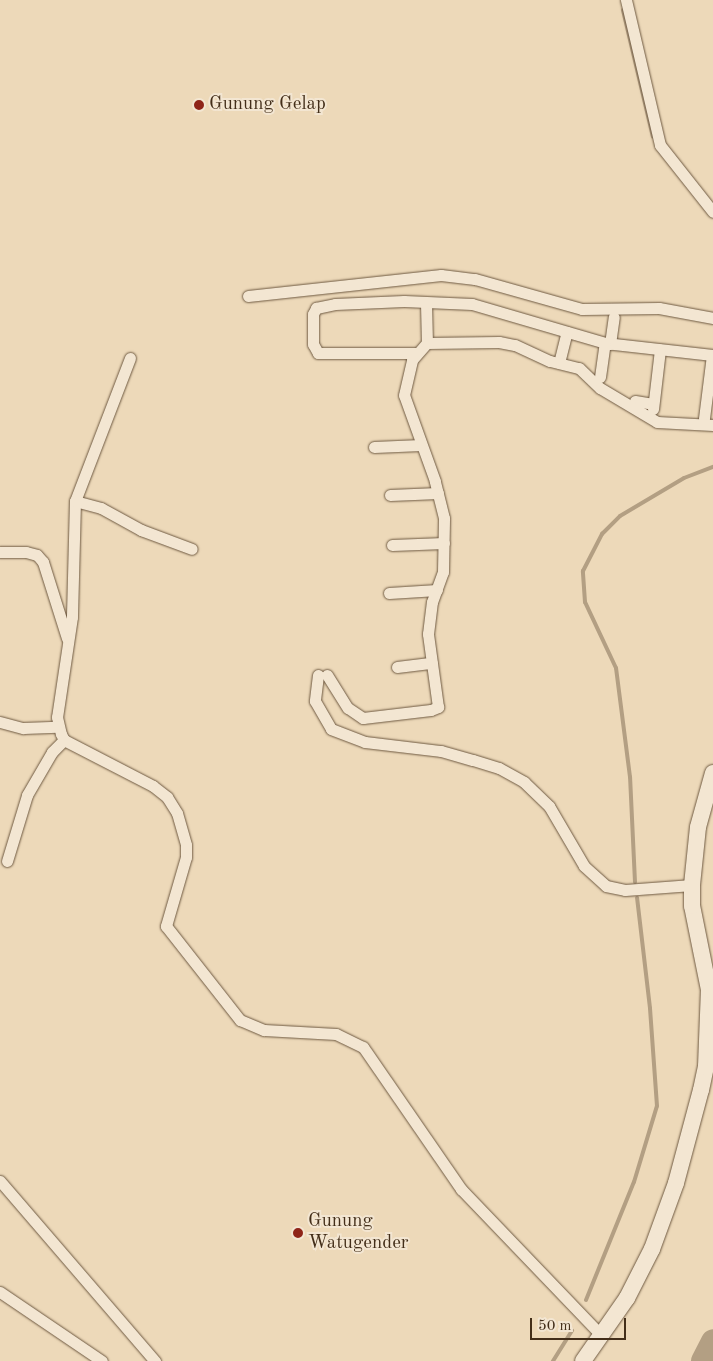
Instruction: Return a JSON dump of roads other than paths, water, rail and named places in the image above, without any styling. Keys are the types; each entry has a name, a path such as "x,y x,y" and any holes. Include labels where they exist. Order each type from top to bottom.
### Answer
{"main road":[{"path":"583,1361 627,1298 667,1213 701,1090 706,1057 709,990 692,906 692,886 698,826 713,773"}],"street":[{"path":"626,0 660,145 713,212"},
{"path":"248,296 441,275 474,279 582,309 659,308 713,318"},
{"path":"426,303 426,343 417,353 406,375 404,395 438,494 444,543 443,572 437,590 428,634 438,704 435,709 363,718 348,708 322,675 315,701 331,729 365,742 422,748 472,760 499,768 524,782 549,806 584,866 606,886 625,890 692,886"},
{"path":"417,353 318,352 313,344 313,314 316,308 335,304 426,303 489,307 608,343 712,356 709,415 656,422 600,388 583,371 504,342 426,343"},
{"path":"600,377 614,317"},
{"path":"559,363 567,332"},
{"path":"635,401 653,407 660,349"},
{"path":"130,358 75,501 72,606 57,727 64,740 152,786 167,798 177,813 186,845 186,857 166,926 240,1020 264,1030 336,1034 364,1047 461,1189 602,1336"},
{"path":"374,447 421,445"},
{"path":"390,495 438,494"},
{"path":"75,501 101,508 141,530 192,548"},
{"path":"392,545 444,543"},
{"path":"0,552 26,552 36,555 43,562 68,642"},
{"path":"389,593 437,590"},
{"path":"397,667 432,663"},
{"path":"0,722 23,728 57,727"},
{"path":"8,861 26,795 52,752 64,740"},
{"path":"0,1181 155,1361"},
{"path":"0,1292 102,1361"}],"waterway":[{"path":"623,10 653,137"},
{"path":"635,882 630,777 616,668 585,602 583,571 602,534 620,516 684,478 713,467"},
{"path":"586,1300 634,1182 657,1106 650,1008 637,898"},
{"path":"553,1361 572,1331"},
{"path":"703,1361 713,1341"}],"place":[{"name":"Gunung Gelap","path":"199,105"},
{"name":"Gunung Watugender","path":"298,1233"}]}
